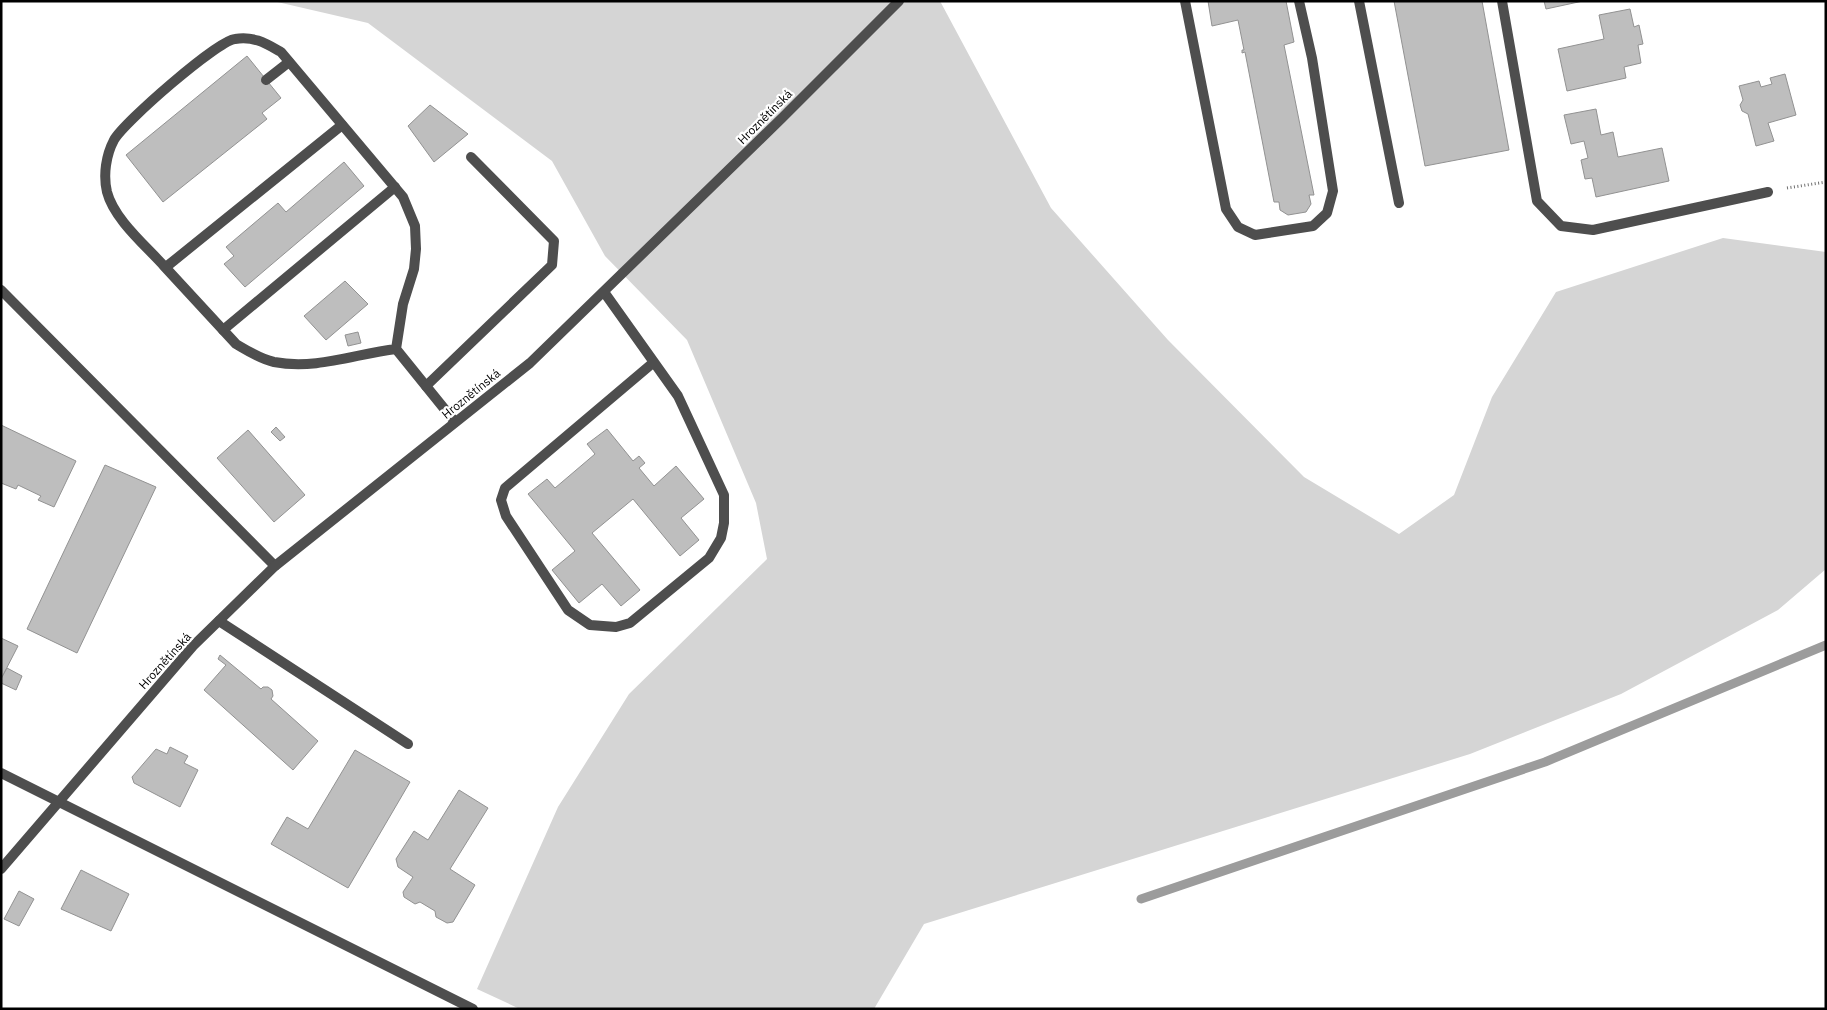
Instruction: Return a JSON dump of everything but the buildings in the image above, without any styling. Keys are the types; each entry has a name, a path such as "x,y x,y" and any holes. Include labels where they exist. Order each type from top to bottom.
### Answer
{"street":[{"name":"Hroznětínská","path":"1,869 193,646 275,566 530,363 782,118 899,1"},
{"path":"1185,1 1226,209 1238,227 1255,235 1313,226 1327,213 1334,191 1312,58 1299,1"},
{"path":"1359,1 1399,203"},
{"path":"1502,1 1537,201 1561,226 1593,230 1768,192"},
{"path":"396,349 368,352 326,363 299,364 273,362 255,355 236,344 113,208 107,192 105,176 107,161 114,140 131,118 214,48 233,38 259,39 281,52 403,197 415,226 416,249 414,268 403,304 396,349 455,422"},
{"path":"266,80 289,62"},
{"path":"166,267 342,125"},
{"path":"426,386 552,265 554,242 471,157"},
{"path":"223,330 395,187"},
{"path":"1,290 275,566"},
{"path":"604,292 654,362 678,396 724,495 724,523 722,538 709,558 630,623 616,627 590,625 568,610 506,516 501,500 505,488 654,362"},
{"path":"219,621 408,744"},
{"path":"1,773 473,1009"}],"path":[{"path":"1768,192 1826,182"}],"shaded area":[{"path":"273,1 940,1 1051,208 1168,340 1304,477 1399,534 1454,495 1492,397 1556,292 1723,238 1826,252 1826,569 1778,610 1621,694 1470,754 924,924 874,1009 520,1009 477,989 558,807 629,694 767,559 756,503 687,340 605,256 552,161 368,23"}],"waterway":[{"path":"1141,899 1545,762 1826,645"}]}
